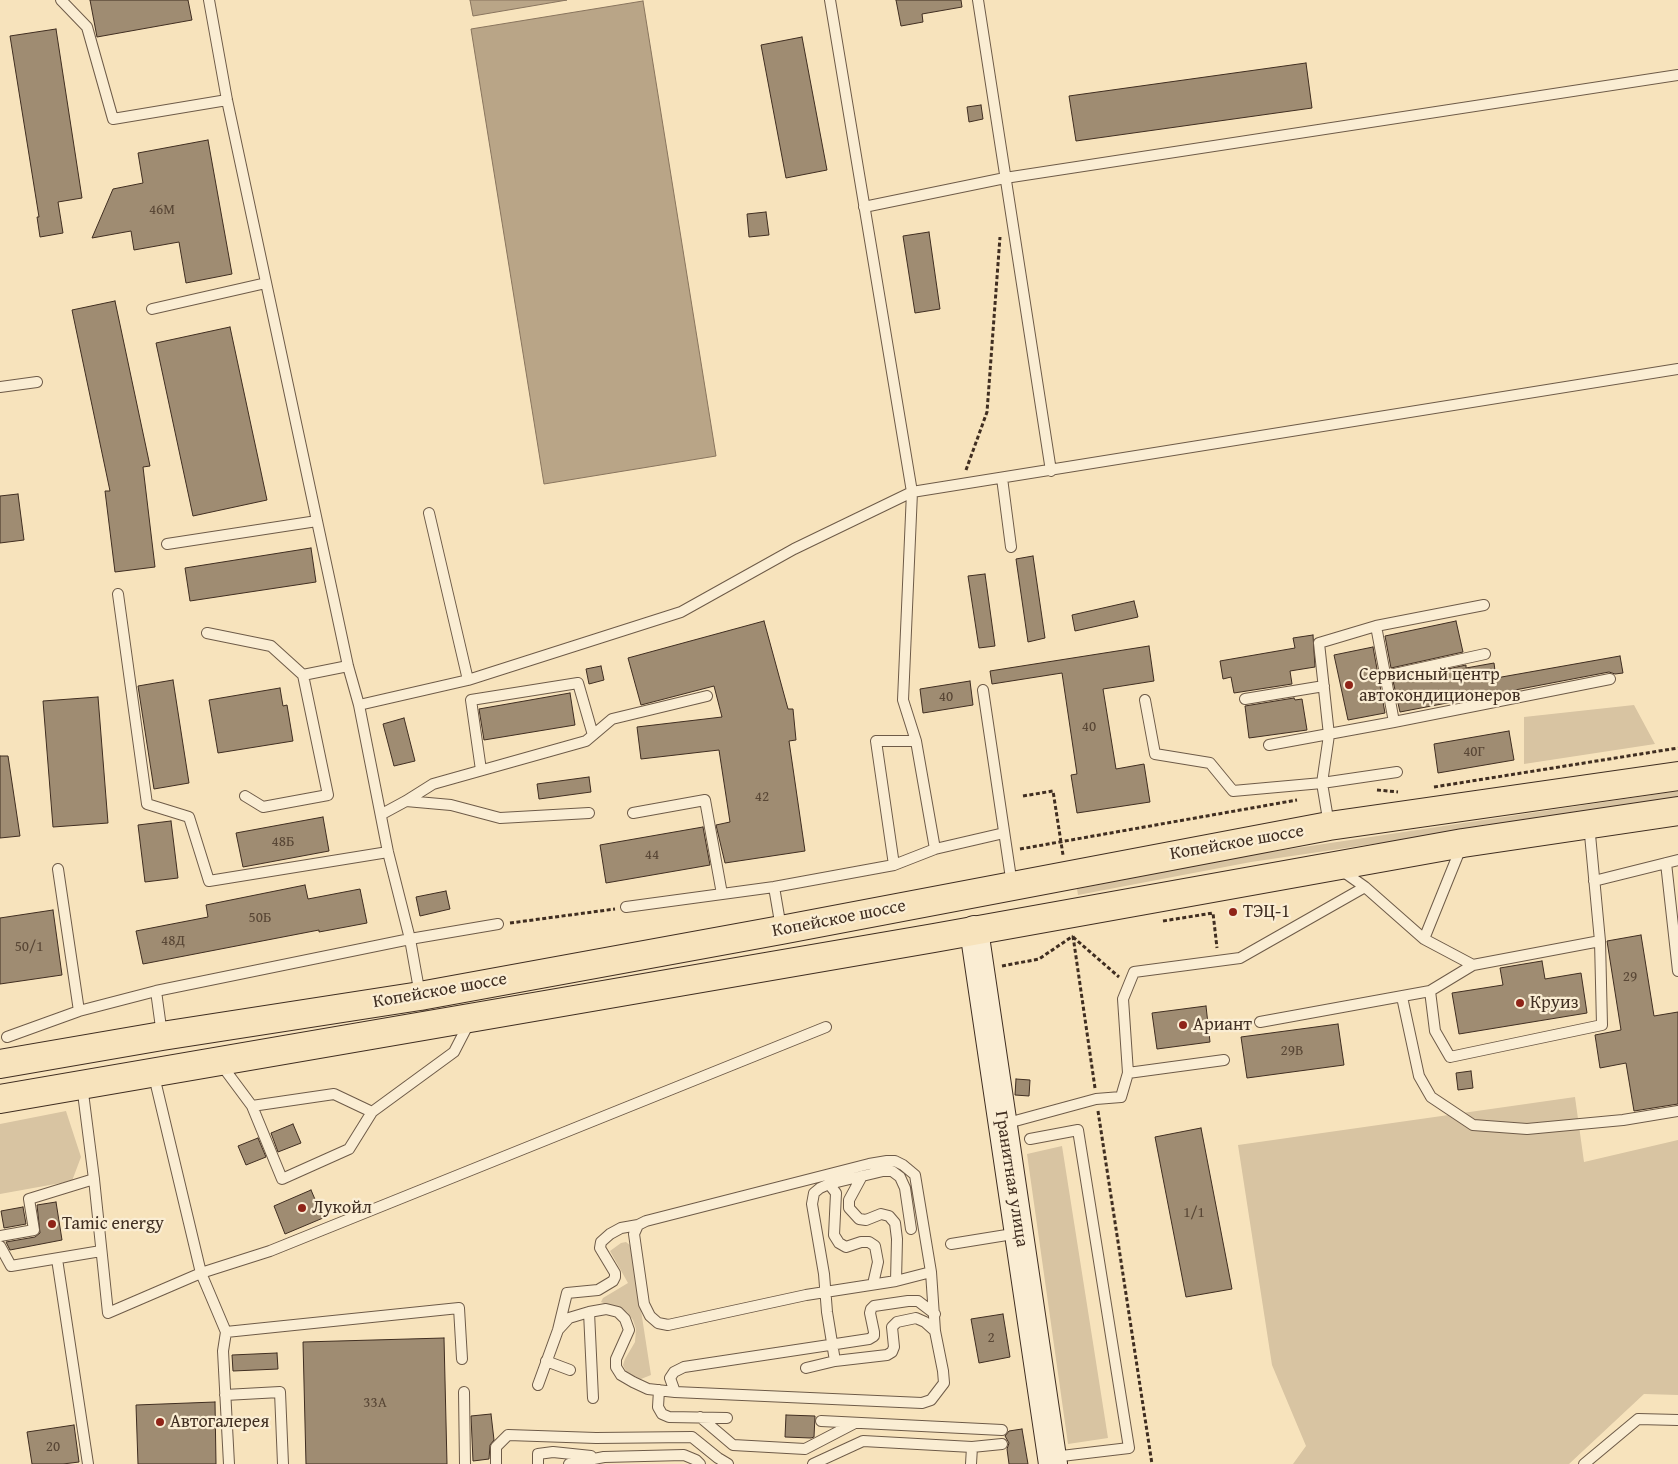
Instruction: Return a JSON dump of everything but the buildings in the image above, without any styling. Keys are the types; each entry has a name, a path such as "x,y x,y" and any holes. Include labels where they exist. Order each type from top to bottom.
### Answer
{"main road":[{"name":"Копейское шоссе","path":"0,1064 162,1036 420,996 1329,826 1678,776"},
{"name":"Копейское шоссе","path":"0,1099 974,930 1334,865 1464,843 1678,811"},
{"name":"Гранитная улица","path":"969,894 974,930"}],"street":[{"name":"Гранитная улица","path":"974,930 1052,1460"}],"lane":[{"path":"61,0 87,27 113,120 227,100"},
{"path":"209,0 227,100 348,666 360,705 388,852 410,939 420,996"},
{"path":"830,0 912,492 902,700 916,741 935,849"},
{"path":"978,0 1051,470"},
{"path":"864,207 1005,178 1678,75"},
{"path":"152,309 266,283"},
{"path":"360,705 468,680 681,612 794,549 912,492 1678,368"},
{"path":"0,387 37,382"},
{"path":"1002,478 1011,547"},
{"path":"429,513 468,680"},
{"path":"167,544 317,521"},
{"path":"118,594 147,804 189,817 209,882 388,852"},
{"path":"1329,826 1322,783 1329,735 1320,643 1376,626 1484,604"},
{"path":"1376,626 1394,722"},
{"path":"207,633 271,646 303,675 328,795 263,807 245,796"},
{"path":"1385,676 1485,654"},
{"path":"303,675 348,666"},
{"path":"1269,745 1329,735 1610,679"},
{"path":"480,770 471,700 578,683 593,735"},
{"path":"1245,699 1324,686"},
{"path":"983,690 1012,886"},
{"path":"382,814 433,784 586,741 612,718 707,696"},
{"path":"1145,700 1155,754 1210,764 1233,792 1322,783 1397,772"},
{"path":"894,865 876,741 916,741"},
{"path":"633,814 705,800 722,894"},
{"path":"406,801 451,805 500,818 589,813"},
{"path":"1430,992 1435,1031 1450,1057 1602,1025 1600,941 1589,824"},
{"path":"626,907 774,887 894,865 935,849 1004,833"},
{"path":"1424,939 1464,843"},
{"path":"1594,881 1678,860"},
{"path":"1666,863 1678,971"},
{"path":"1334,865 1366,887 1424,939 1473,965"},
{"path":"58,869 79,1011"},
{"path":"774,887 781,930"},
{"path":"1003,1124 1096,1099 1120,1097 1128,1073 1123,999 1134,972 1240,958 1366,887"},
{"path":"7,1037 79,1011 156,991 410,939 498,924"},
{"path":"1260,1022 1430,992 1473,965 1600,941"},
{"path":"156,991 162,1036"},
{"path":"1402,996 1419,1076 1431,1098 1473,1125 1527,1129 1623,1120 1678,1111"},
{"path":"217,1060 252,1106 282,1179 348,1149 372,1112 454,1052 472,1018"},
{"path":"82,1084 108,1313 201,1273 270,1251 826,1027"},
{"path":"1128,1073 1224,1060"},
{"path":"153,1072 201,1273 226,1332 222,1351 229,1464"},
{"path":"252,1106 334,1094 372,1112"},
{"path":"1030,1138 1078,1130 1129,1448 1052,1460"},
{"path":"538,1385 558,1330 567,1293 598,1290 613,1281 615,1277 600,1248 601,1242 610,1234 621,1228 638,1225 646,1221 869,1164 895,1161 915,1175 931,1272 936,1331 944,1384 931,1400 922,1403 659,1390 632,1382 621,1375 616,1367 616,1359 629,1330 625,1319 618,1312 606,1309 569,1318 558,1330"},
{"path":"835,1361 824,1274 812,1204 814,1193 829,1184 882,1171 892,1171 900,1177 905,1188 911,1229"},
{"path":"862,1176 849,1200 849,1208 859,1219 866,1220 881,1214 889,1216 895,1223 897,1239 896,1281"},
{"path":"0,1236 34,1230 29,1200 94,1179"},
{"path":"829,1184 836,1193 834,1234 839,1243 846,1247 861,1242 869,1242 875,1246 878,1262 873,1284"},
{"path":"638,1225 634,1234 644,1304 650,1316 658,1323 668,1325 825,1292 896,1281 931,1272"},
{"path":"951,1244 1019,1232"},
{"path":"0,1246 12,1266 101,1251"},
{"path":"57,1259 88,1464"},
{"path":"674,1392 670,1378 674,1372 684,1367 868,1339 874,1336 870,1313 874,1306 918,1301 935,1314"},
{"path":"226,1332 459,1308 462,1359"},
{"path":"589,1312 593,1398"},
{"path":"806,1368 835,1361 887,1355 892,1352 894,1347 892,1327 897,1322 916,1318 925,1322 936,1331"},
{"path":"546,1361 570,1370"},
{"path":"659,1390 658,1407 662,1414 669,1417 727,1418"},
{"path":"225,1394 280,1392 283,1464"},
{"path":"464,1392 465,1464"},
{"path":"700,1417 733,1445 805,1449 856,1422"},
{"path":"1584,1464 1638,1419 1678,1420"},
{"path":"821,1421 1002,1430"},
{"path":"496,1464 496,1447 508,1435 517,1435 596,1438 692,1437 728,1464"},
{"path":"812,1464 863,1441 972,1447 1002,1444"},
{"path":"972,1447 972,1464"},
{"path":"538,1464 538,1454 553,1452 604,1457 684,1455 696,1460 700,1464"},
{"path":"569,1464 604,1457"}],"path":[{"path":"961,484 987,412 1000,237"},
{"path":"1426,788 1678,748"},
{"path":"1023,796 1054,791 1060,841 1067,875"},
{"path":"1370,791 1407,791"},
{"path":"1007,851 1324,796"},
{"path":"498,924 626,907"},
{"path":"1157,922 1213,913 1219,961"},
{"path":"1073,936 1082,935"},
{"path":"1073,936 1129,985"},
{"path":"1073,936 1152,1464"}],"shaded area":[{"path":"470,0 567,0 473,16"},
{"path":"643,1 716,456 544,484 471,29"},
{"path":"1634,705 1655,744 1524,764 1524,717"},
{"path":"1678,791 1678,799 1251,862 1078,895 1077,889 1250,855"},
{"path":"1575,1097 1584,1162 1678,1140 1678,1395 1644,1394 1569,1464 1293,1464 1306,1446 1272,1365 1238,1145"},
{"path":"66,1111 81,1157 72,1181 0,1194 0,1124"},
{"path":"1062,1146 1108,1438 1068,1444 1027,1154"},
{"path":"626,1242 631,1246 651,1375 641,1379 633,1378 627,1373 623,1365 635,1342 636,1329 633,1320 627,1312 601,1302 603,1298 628,1283 610,1251 621,1243"}],"place":[{"name":"Сервисный центр автокондиционеров","path":"1349,685"},
{"name":"ТЭЦ-1","path":"1233,912"},
{"name":"Круиз","path":"1520,1003"},
{"name":"Ариант","path":"1183,1025"},
{"name":"Лукойл","path":"302,1208"},
{"name":"Tamic energy","path":"52,1224"},
{"name":"Автогалерея","path":"160,1422"}]}
